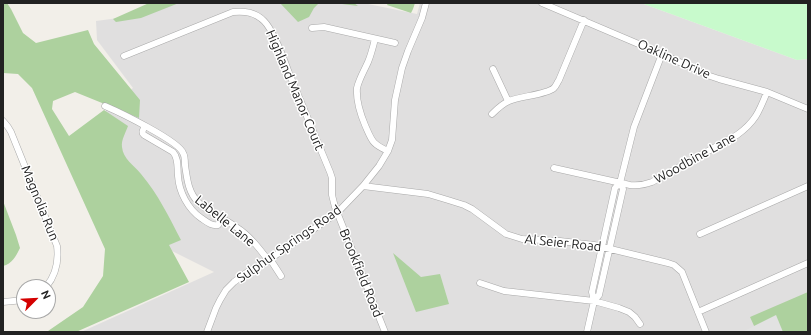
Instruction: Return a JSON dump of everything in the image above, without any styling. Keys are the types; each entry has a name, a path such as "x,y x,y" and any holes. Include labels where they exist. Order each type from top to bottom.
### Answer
{"street":[{"name":"Sulphur Springs Road","path":"207,332 216,308 226,290 234,282 246,273 269,260 337,213 363,186 379,166 388,151 393,133 395,100 402,68 422,18 426,3"},
{"name":"Oakline Drive","path":"542,3 719,80 767,92 808,109"},
{"name":"Highland Manor Court","path":"124,56 233,12 246,11 264,20 282,56 330,172 332,178 333,201 337,213"},
{"path":"492,114 508,101 544,93 554,88 559,80 584,20"},
{"path":"312,28 324,27 395,44"},
{"path":"375,38 368,62 357,88 357,101 370,138 376,145 388,151"},
{"path":"587,332 594,301 592,292 615,188 620,183 634,127 662,54"},
{"path":"493,69 508,101"},
{"name":"Woodbine Lane","path":"554,168 620,183 641,186 652,182 737,135 751,124 756,117 767,92"},
{"name":"Labelle Lane","path":"105,106 145,126 177,145 183,153 188,184 194,197 207,210 237,227 246,234 281,276"},
{"name":"Magnolia Run","path":"3,122 11,132 57,246 58,258 56,270 52,279"},
{"path":"145,126 142,133 173,152 177,158 180,187 191,208 197,215 212,225 218,225 222,218"},
{"path":"594,301 599,295 623,189 620,183"},
{"name":"Al Seier Road","path":"363,186 428,194 464,205 472,209 506,234 522,239 560,241 602,246 674,265 682,272 706,332"},
{"path":"700,234 808,186"},
{"name":"Brookfield Road","path":"337,213 386,332"},
{"path":"609,214 617,216"},
{"path":"698,312 808,263"},
{"path":"596,275 603,276"},
{"path":"480,283 504,291 594,301 628,312 635,317 640,324"},
{"path":"3,302 16,301"}],"shaded area":[{"path":"172,3 363,3 417,14 420,3 641,3 797,60 808,59 808,332 81,332 214,272 146,238 125,206 105,106 133,88 97,40 96,21 141,15"},
{"path":"776,315 783,332 742,332"}],"green space":[{"path":"3,3 7,3 11,9 23,33 36,43 88,30 94,44 140,100 139,118 75,92 53,101 52,109 69,136 104,110 128,126 122,144 124,155 153,190 181,240 169,245 189,282 76,332 42,332 48,331 83,307 103,276 105,249 32,88 18,74 3,73"},
{"path":"149,3 179,3 141,18 116,22 113,19"},
{"path":"280,3 319,3 309,17 298,22"},
{"path":"334,3 354,3 358,6"},
{"path":"388,3 415,3 411,13 387,5"},
{"path":"641,3 808,3 808,59 797,60"},
{"path":"3,201 20,248 11,262 3,266"},
{"path":"393,253 421,277 440,274 449,304 416,312"},
{"path":"808,292 808,332 779,332 755,328 750,317"}]}
